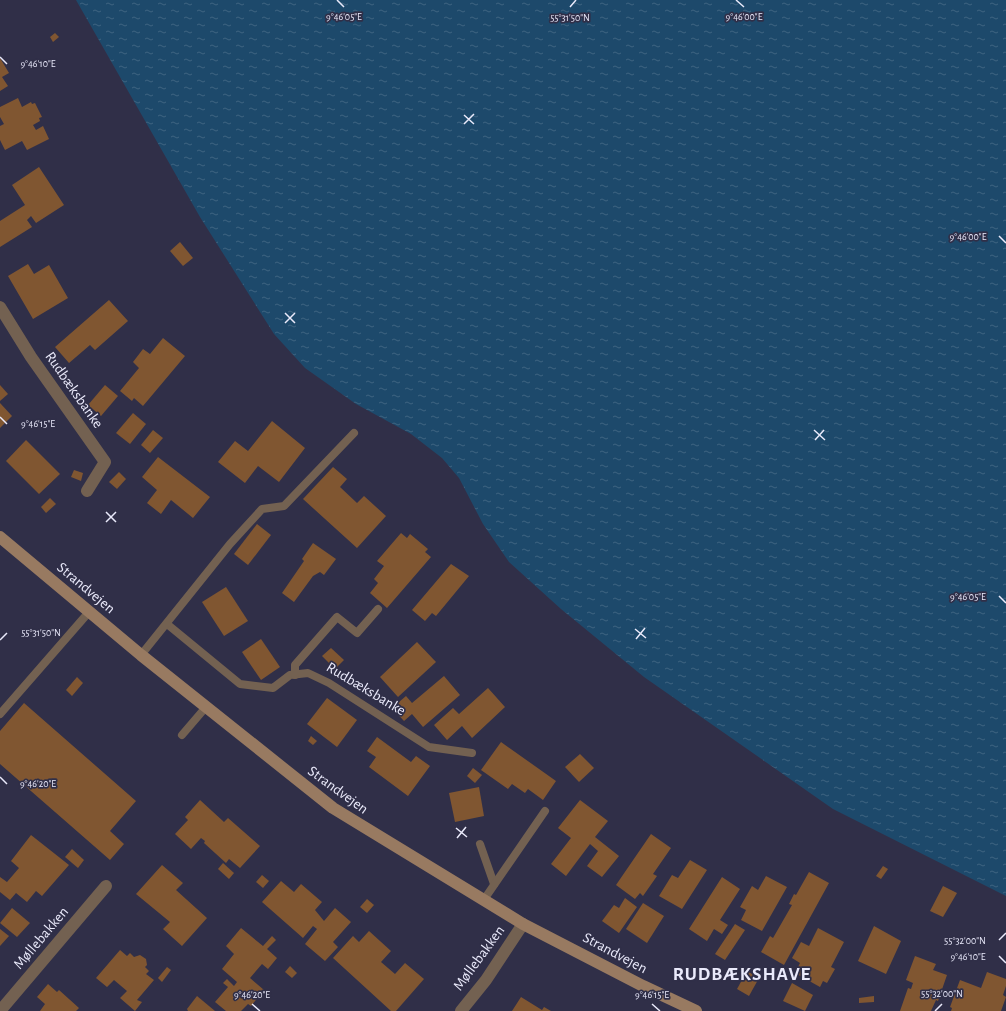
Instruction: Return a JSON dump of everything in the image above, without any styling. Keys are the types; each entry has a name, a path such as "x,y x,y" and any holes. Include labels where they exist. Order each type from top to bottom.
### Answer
{"street":[{"name":"Rudbæksbanke","path":"0,307 31,357 106,462 87,491"},
{"name":"Strandvejen","path":"0,537 141,655 333,808 483,901 523,924 643,986 696,1011"},
{"name":"Møllebakken","path":"0,1011 106,886"},
{"name":"Møllebakken","path":"461,1011 486,980 523,924"}],"lane":[{"path":"141,655 230,544 262,509 284,506 354,433"},
{"path":"167,624 240,684 272,688 290,675 295,675 295,665 337,616 357,634 378,609"},
{"path":"0,714 89,612"},
{"name":"Rudbæksbanke","path":"295,675 308,674 329,683 429,746 472,753"},
{"path":"182,735 206,707"},
{"path":"483,901 545,811"},
{"path":"480,844 494,884"}],"water":[{"path":"76,0 1006,0 1006,896 833,809 644,677 561,609 509,562 483,524 459,478 442,458 411,434 356,404 305,368 274,334 200,217"}],"building":[{"path":"55,33 59,37 53,42 50,37"},
{"path":"0,58 9,73 2,77 8,86 0,91"},
{"path":"18,98 22,107 31,102 32,104 35,103 42,117 39,118 40,121 33,125 36,130 43,126 49,139 27,150 22,141 5,150 0,140 0,126 4,124 0,117 0,107"},
{"path":"39,167 64,205 36,223 31,216 27,220 32,227 0,247 0,221 25,205 12,185"},
{"path":"180,242 193,258 183,266 170,251"},
{"path":"28,264 34,274 49,265 68,298 33,319 8,276"},
{"path":"109,300 128,321 95,350 90,345 69,363 55,347"},
{"path":"163,338 185,356 143,406 134,398 132,401 120,391 139,368 133,362 143,349 150,354"},
{"path":"0,385 8,394 0,401"},
{"path":"105,385 118,396 101,416 88,405"},
{"path":"0,403 12,416 0,428"},
{"path":"133,413 146,424 130,444 116,433"},
{"path":"272,421 305,448 279,482 258,466 245,483 218,462 235,441 248,451"},
{"path":"153,430 163,438 150,453 141,445"},
{"path":"26,440 60,474 39,494 6,461"},
{"path":"158,457 210,497 193,518 171,500 161,514 147,503 157,490 142,477"},
{"path":"333,467 347,479 340,487 357,503 364,496 386,516 357,548 303,499"},
{"path":"74,470 83,473 81,481 71,477"},
{"path":"119,472 126,479 117,489 109,482"},
{"path":"50,498 56,504 46,513 41,507"},
{"path":"257,524 271,535 248,565 234,554"},
{"path":"401,533 407,538 410,534 428,549 425,552 431,557 387,608 370,593 378,583 374,579 384,566 377,561"},
{"path":"313,543 336,559 324,575 320,572 313,576 294,602 282,593 304,561 302,559"},
{"path":"451,564 469,576 436,616 432,613 425,621 412,610"},
{"path":"226,587 248,621 224,636 202,602"},
{"path":"261,639 280,667 261,680 242,652"},
{"path":"417,642 436,662 398,697 380,677"},
{"path":"331,648 344,660 335,669 322,656"},
{"path":"444,676 460,695 423,727 412,714 404,721 392,708 406,696 412,703"},
{"path":"77,677 83,683 72,696 66,690"},
{"path":"488,688 505,707 472,738 462,726 447,740 434,725 453,708 459,714"},
{"path":"327,698 357,720 337,747 307,724"},
{"path":"24,703 136,801 110,831 124,844 110,860 0,764 0,731"},
{"path":"311,736 317,741 313,745 308,741"},
{"path":"377,737 411,762 416,756 430,766 408,796 369,767 376,757 367,751"},
{"path":"501,742 556,781 543,800 528,789 525,793 512,784 508,789 481,770"},
{"path":"580,754 594,768 579,782 565,767"},
{"path":"473,768 482,775 475,783 467,776"},
{"path":"479,787 484,816 455,822 449,793"},
{"path":"200,800 224,822 228,818 260,846 240,868 229,859 226,863 204,843 205,841 201,838 191,849 175,834 188,820 185,817"},
{"path":"580,800 608,821 595,837 619,856 602,877 587,866 598,851 590,844 566,876 551,864 571,838 558,828"},
{"path":"651,834 671,848 653,874 657,876 643,896 640,893 635,899 616,885"},
{"path":"31,835 69,865 42,896 36,891 27,902 16,893 10,900 0,892 0,877 7,882 19,868 11,861"},
{"path":"72,849 84,860 78,868 65,857"},
{"path":"690,860 707,870 682,909 659,896 672,875 678,878"},
{"path":"223,863 234,873 229,879 218,869"},
{"path":"162,865 183,883 176,890 207,918 182,946 163,929 170,922 136,894"},
{"path":"883,866 888,869 881,879 876,876"},
{"path":"809,872 829,883 784,965 761,952 770,936 773,938 792,905 789,904 794,894 796,895"},
{"path":"262,875 269,881 263,888 256,882"},
{"path":"766,876 787,887 762,931 741,920 746,910 740,907 752,886 758,890"},
{"path":"722,877 740,889 720,920 728,925 722,934 714,929 707,941 689,929"},
{"path":"281,881 294,892 301,884 322,902 315,910 324,921 335,908 351,922 333,942 338,947 325,961 305,944 317,929 313,926 303,938 262,902"},
{"path":"943,886 957,893 943,917 930,911"},
{"path":"625,898 637,907 619,933 602,921 614,905 619,908"},
{"path":"367,899 374,905 367,913 360,907"},
{"path":"643,903 664,916 647,943 626,929"},
{"path":"12,908 30,923 17,937 0,923"},
{"path":"735,924 745,930 725,960 715,954"},
{"path":"874,926 901,941 886,974 858,961"},
{"path":"241,928 263,946 272,936 276,940 267,949 277,958 268,969 262,964 250,978 264,990 251,1006 248,1004 241,1011 226,1011 215,1002 228,987 223,983 227,979 234,986 237,982 222,969 234,954 226,946"},
{"path":"818,928 844,942 831,967 835,969 827,983 823,981 820,987 795,973 800,963 792,958 801,942 809,946"},
{"path":"0,929 9,936 0,946"},
{"path":"369,931 391,951 381,962 395,974 405,963 424,979 396,1011 391,1011 333,958 353,936 359,942"},
{"path":"120,950 127,956 130,953 134,957 140,955 146,959 147,965 145,967 149,971 146,974 154,980 137,1000 142,1002 135,1011 120,998 127,991 114,980 107,987 96,978"},
{"path":"915,956 936,964 933,970 947,975 938,1001 936,1000 931,1011 900,1011 908,988 911,989 913,983 906,980"},
{"path":"290,966 297,973 292,978 285,972"},
{"path":"167,967 171,970 162,982 158,978"},
{"path":"747,971 759,978 749,996 737,989"},
{"path":"987,972 1006,979 1006,986 1003,995 1006,997 1001,1011 951,1011 952,1008 950,1007 960,980 981,988"},
{"path":"792,983 813,995 805,1011 783,1001"},
{"path":"48,984 57,992 59,990 79,1008 76,1011 40,1011 45,1004 37,997"},
{"path":"197,996 215,1011 188,1011 187,1009"},
{"path":"874,996 874,1002 859,1003 859,998"},
{"path":"521,997 542,1010 544,1007 551,1011 512,1011"}],"district":[{"name":"RUDBÆKSHAVE","path":"742,974"}]}
